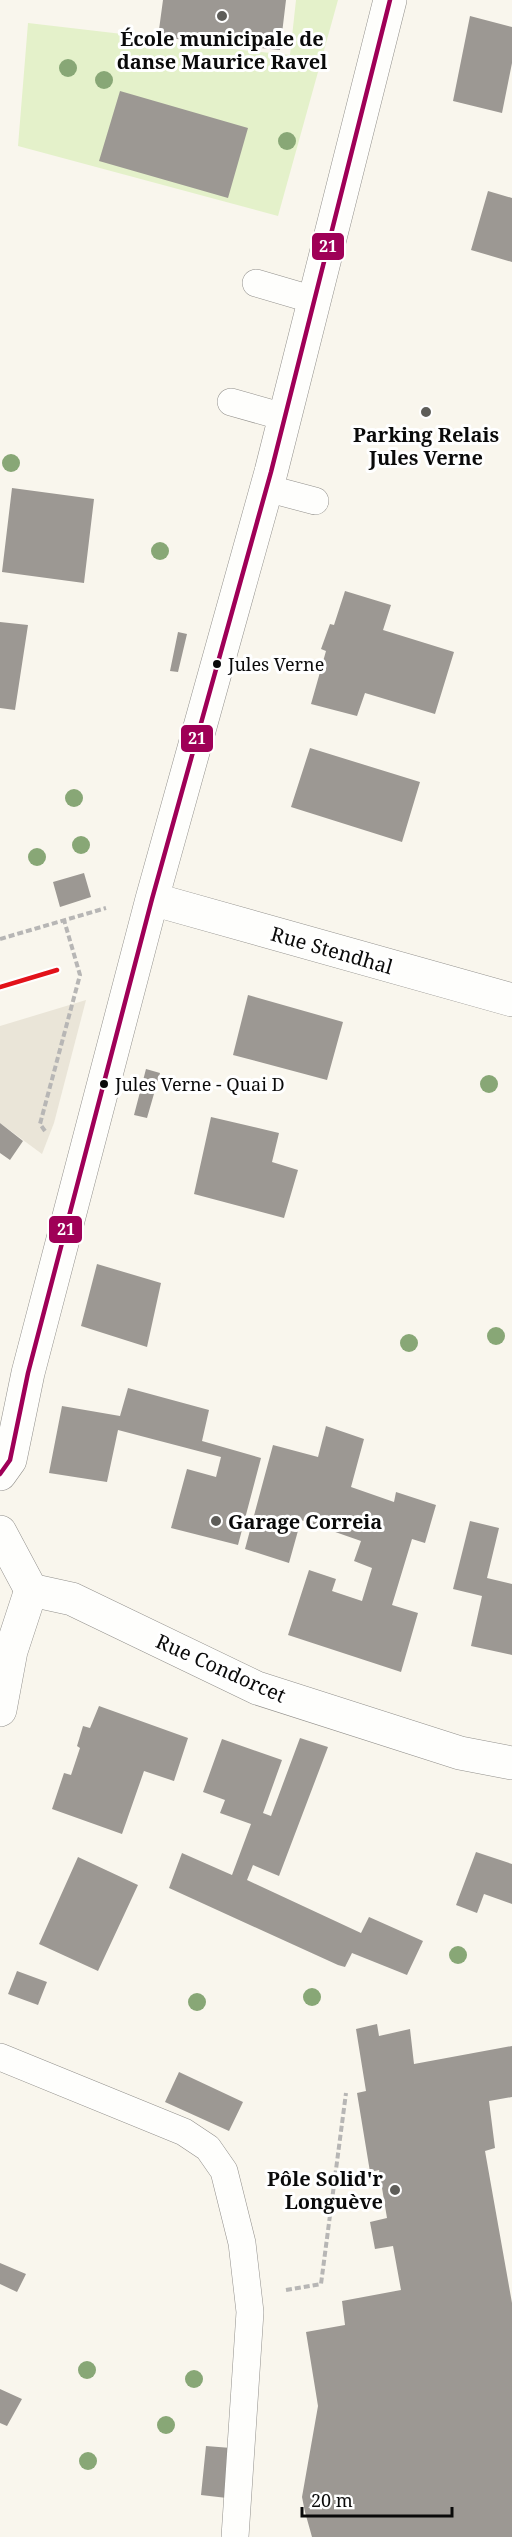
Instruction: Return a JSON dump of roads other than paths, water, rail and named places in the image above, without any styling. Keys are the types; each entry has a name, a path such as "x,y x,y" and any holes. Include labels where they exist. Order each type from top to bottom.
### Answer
{"street":[{"path":"0,1474 10,1460 28,1373 152,899 266,488 390,0"},
{"name":"Rue Stendhal","path":"152,899 512,1000"},
{"path":"0,1532 31,1590 11,1651 0,1710"},
{"name":"Rue Condorcet","path":"31,1590 72,1599 257,1688 460,1753 512,1763"}],"lane":[{"path":"256,283 314,300"},
{"path":"231,402 284,417"},
{"path":"266,488 315,501"},
{"path":"0,2058 184,2132 208,2148 224,2172 242,2243 250,2312 235,2537"}],"place":[{"name":"École municipale de danse Maurice Ravel","path":"222,16"},
{"name":"Parking Relais Jules Verne","path":"426,412"},
{"name":"Jules Verne","path":"217,664"},
{"name":"Jules Verne - Quai D","path":"104,1084"},
{"name":"Garage Correia","path":"216,1521"},
{"name":"Pôle Solid'r Longuève","path":"395,2190"}]}
